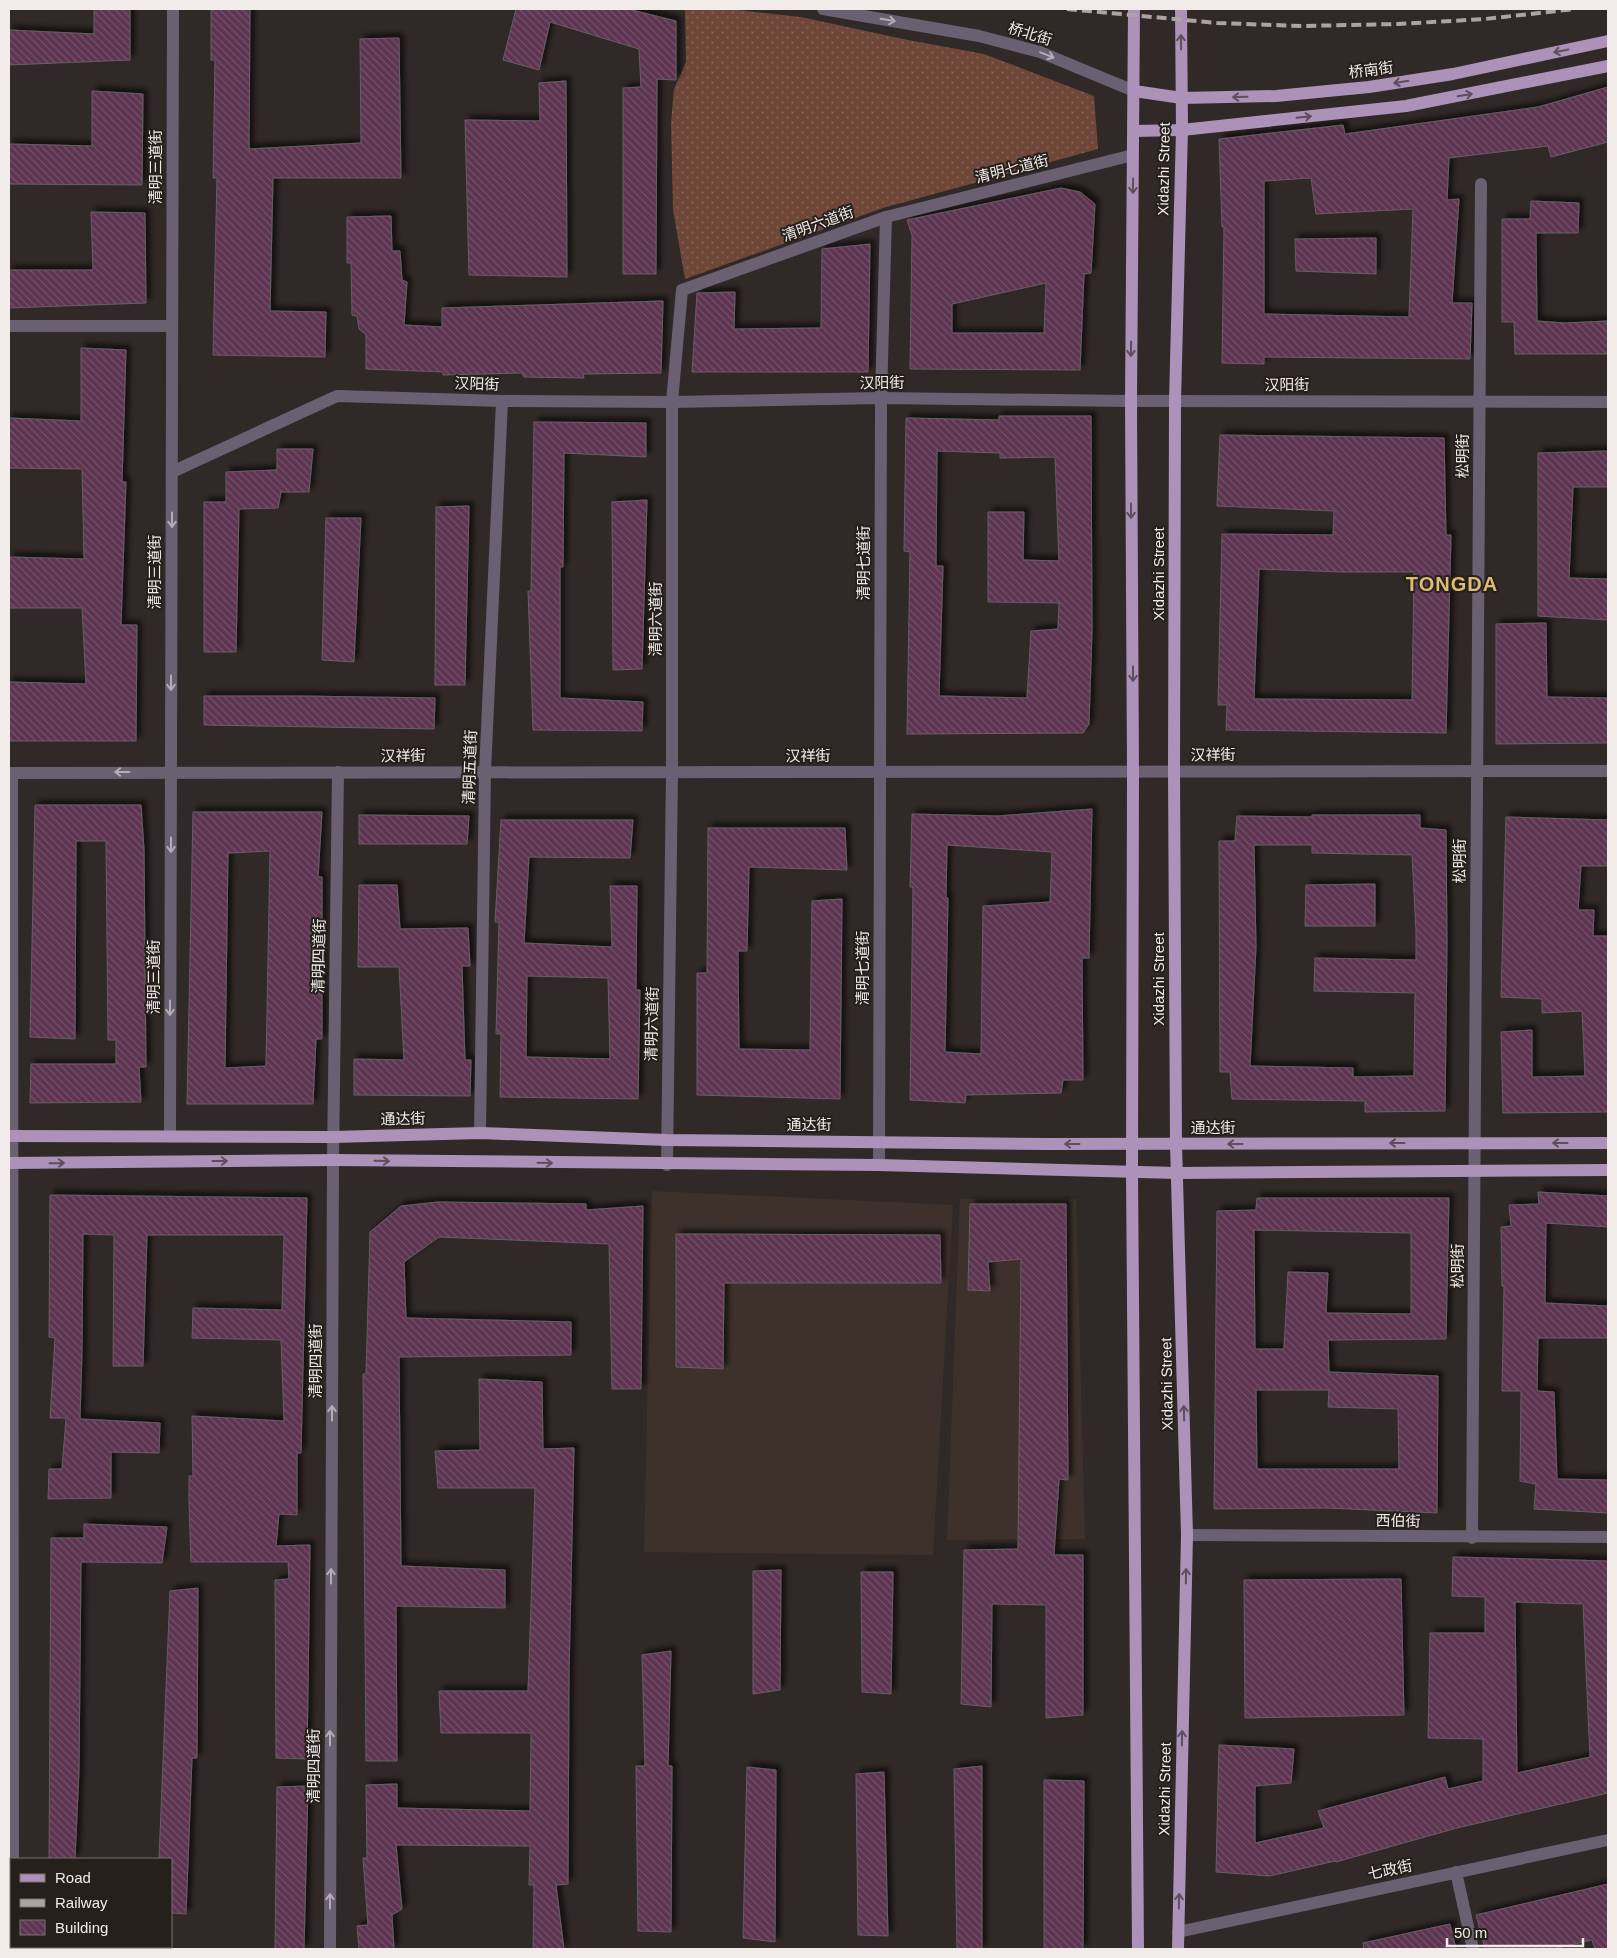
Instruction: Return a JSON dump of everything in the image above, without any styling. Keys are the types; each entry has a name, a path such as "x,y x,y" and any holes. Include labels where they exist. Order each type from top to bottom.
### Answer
{"main road":[{"name":"Xidazhi Street","path":"1134,9 1131,401 1133,772 1132,1172 1138,1949"},
{"name":"Xidazhi Street","path":"1178,1949 1187,1535 1176,1144 1174,772 1175,401 1182,130 1181,9"},
{"name":"桥南街","path":"1134,91 1182,98 1276,96 1369,88 1452,74 1608,41"},
{"path":"1134,131 1182,130 1406,106 1608,66"},
{"name":"通达街","path":"11,1136 333,1137 480,1134 667,1140 879,1142 1176,1144 1608,1143"},
{"path":"11,1163 333,1160 878,1165 1132,1172 1608,1170"}],"street":[{"name":"清明三道街","path":"170,1136 173,9"},
{"name":"桥北街","path":"823,9 979,36 1040,52 1134,91"},
{"name":"清明七道街","path":"878,1165 881,398 886,217 1133,155"},
{"name":"松明街","path":"1472,1538 1481,184"},
{"name":"清明六道街","path":"667,1164 672,772 672,402 682,290 886,217"},
{"path":"9,326 172,326"},
{"name":"汉阳街","path":"172,472 337,396 502,401 672,402 881,398 1131,401 1608,402"},
{"name":"清明五道街","path":"480,1134 485,772 502,401"},
{"name":"汉祥街","path":"10,773 1608,771"},
{"name":"清明四道街","path":"330,1949 333,1137 338,772"},
{"path":"10,773 13,1858"},
{"name":"西伯街","path":"1187,1535 1608,1538"},
{"name":"七政街","path":"1178,1932 1608,1840"},
{"path":"1456,1872 1473,1949"}],"shaded area":[{"path":"685,9 729,9 801,17 984,54 1094,96 1098,149 883,208 685,279 673,210 671,123 674,89 686,62"},
{"path":"652,1191 953,1205 933,1555 644,1552"},
{"path":"960,1199 1076,1199 1085,1539 947,1540"}],"building":[{"path":"94,9 130,9 130,60 9,65 9,30 94,34"},
{"path":"211,9 250,9 249,149 361,143 360,39 399,38 401,178 273,178 270,311 326,312 325,357 213,355 217,178 213,178 215,60 211,60"},
{"path":"516,9 628,9 676,21 676,80 657,79 656,274 623,274 623,88 641,87 639,49 550,22 539,70 503,60"},
{"path":"566,81 567,277 469,275 465,120 540,121 539,83"},
{"path":"1608,87 1608,142 1551,157 1548,146 1449,158 1447,200 1459,199 1452,303 1472,303 1470,359 1264,357 1264,364 1222,363 1224,227 1222,227 1219,139 1343,125 1345,134 1538,107","holes":["1311,178 1316,214 1413,209 1409,317 1264,314 1264,181"]},
{"path":"92,91 143,94 142,185 9,184 9,144 92,146"},
{"path":"1061,188 1080,192 1095,204 1091,273 1084,274 1080,370 910,369 912,235 907,220","holes":["1046,283 1044,333 952,333 952,304"]},
{"path":"1531,201 1579,203 1578,233 1536,233 1537,321 1565,323 1608,321 1608,354 1515,354 1514,322 1502,322 1502,219 1530,219"},
{"path":"91,212 145,213 146,303 9,308 9,270 93,270"},
{"path":"391,216 392,251 400,251 402,280 407,282 404,325 442,327 442,308 663,301 661,373 583,374 584,378 524,377 522,373 443,375 443,372 366,369 366,335 359,329 357,316 352,315 351,263 347,263 347,217"},
{"path":"1376,238 1376,274 1296,271 1295,239"},
{"path":"870,244 868,372 692,372 697,293 735,292 734,329 821,328 822,249"},
{"path":"81,348 126,350 122,482 126,482 121,625 137,625 136,741 9,741 9,682 86,684 82,608 9,608 9,557 84,559 82,469 9,468 9,418 81,421"},
{"path":"999,416 1091,416 1092,631 1089,724 1083,733 907,734 910,552 904,551 906,418 999,420","holes":["937,451 1000,453 1000,458 1055,457 1059,561 1023,560 1024,512 988,512 988,602 1059,603 1058,629 1031,631 1027,698 939,696 943,566 936,566"]},
{"path":"534,422 646,423 646,457 564,453 563,567 560,567 560,698 643,702 642,731 533,730 528,591 531,591"},
{"path":"1220,435 1444,438 1446,535 1451,535 1446,733 1226,730 1227,705 1218,705 1222,534 1333,535 1334,511 1217,506","holes":["1259,569 1414,572 1412,700 1254,699"]},
{"path":"277,449 313,449 309,492 281,492 278,508 239,509 236,652 204,652 204,502 226,502 226,472 277,470"},
{"path":"1608,451 1608,487 1573,487 1569,578 1608,579 1608,620 1538,616 1538,453"},
{"path":"647,500 642,669 613,670 612,502"},
{"path":"469,506 465,685 435,685 436,507"},
{"path":"326,518 361,518 354,662 322,660"},
{"path":"1546,623 1547,697 1608,698 1608,743 1496,744 1496,624"},
{"path":"204,696 435,698 434,729 204,725"},
{"path":"35,805 141,805 144,850 146,1067 139,1067 141,1102 30,1103 31,1064 116,1064 116,1040 108,1040 106,841 76,841 75,1039 30,1037"},
{"path":"1092,809 1089,958 1082,958 1083,1080 1063,1080 1061,1093 966,1095 965,1103 910,1100 913,887 910,887 912,814 998,816","holes":["947,845 1052,852 1050,902 983,906 981,1054 945,1052 948,898 946,898"]},
{"path":"193,812 322,812 318,877 322,877 322,1039 316,1039 313,1104 187,1104","holes":["270,851 266,1066 225,1068 228,853"]},
{"path":"359,815 469,816 467,844 359,844"},
{"path":"1312,815 1420,815 1420,828 1446,830 1445,1111 1365,1112 1365,1101 1232,1099 1230,1072 1220,1072 1219,841 1235,841 1237,816 1312,817","holes":["1254,845 1312,845 1312,853 1412,855 1416,960 1315,958 1314,991 1415,993 1414,1076 1353,1077 1353,1068 1250,1066 1256,947"]},
{"path":"1506,817 1608,820 1608,866 1581,866 1578,910 1594,910 1593,936 1608,936 1608,1112 1503,1113 1501,1032 1532,1030 1532,1077 1585,1076 1582,1011 1542,1013 1542,999 1501,997"},
{"path":"501,820 633,820 630,858 529,857 524,943 612,947 610,886 637,886 636,990 640,990 638,1099 500,1097 501,1034 496,1034 499,922 495,922","holes":["527,976 608,978 610,1059 526,1057"]},
{"path":"708,828 845,828 847,870 749,867 747,951 738,951 739,1049 810,1050 812,901 842,899 840,1099 697,1095 697,973 707,973"},
{"path":"1375,884 1375,926 1305,926 1306,885"},
{"path":"359,885 397,885 400,929 468,928 470,966 462,966 465,1060 471,1060 470,1096 354,1095 354,1059 404,1060 399,967 358,967"},
{"path":"1538,1192 1608,1196 1608,1227 1546,1223 1545,1303 1608,1306 1608,1338 1538,1338 1537,1391 1554,1392 1557,1479 1608,1480 1608,1513 1534,1509 1536,1484 1520,1481 1521,1391 1502,1391 1504,1286 1502,1286 1501,1227 1511,1226 1509,1205 1539,1204"},
{"path":"50,1195 307,1198 301,1453 297,1453 297,1515 279,1514 276,1546 310,1545 307,1759 276,1758 275,1580 289,1579 288,1562 191,1562 189,1476 193,1476 192,1416 284,1421 281,1340 192,1338 193,1308 282,1310 284,1235 147,1235 143,1366 113,1366 114,1235 83,1234 80,1419 160,1423 159,1453 111,1452 111,1498 48,1499 49,1469 62,1469 66,1418 50,1418 55,1338 49,1337"},
{"path":"1257,1198 1449,1198 1446,1339 1328,1340 1329,1372 1438,1376 1437,1513 1327,1508 1214,1509 1217,1211 1256,1210","holes":["1254,1230 1411,1233 1411,1314 1326,1313 1328,1273 1288,1272 1284,1349 1255,1349","1256,1390 1329,1390 1328,1407 1398,1409 1399,1469 1257,1469"]},
{"path":"438,1202 586,1204 586,1210 643,1206 641,1389 612,1389 609,1244 439,1237 404,1262 406,1318 571,1322 571,1355 399,1357 401,1566 505,1570 505,1608 396,1606 397,1761 366,1761 363,1374 366,1374 370,1232 401,1206"},
{"path":"970,1204 1066,1204 1068,1480 1059,1479 1054,1555 1083,1555 1083,1715 1046,1718 1046,1605 992,1604 991,1707 961,1704 964,1550 1018,1549 1021,1259 988,1262 990,1291 968,1290"},
{"path":"676,1234 940,1235 941,1283 724,1283 723,1369 676,1367"},
{"path":"479,1379 542,1382 543,1449 574,1448 569,1674 568,1884 556,1885 564,1949 533,1949 534,1885 529,1885 530,1846 396,1845 402,1909 392,1915 394,1949 359,1949 357,1926 368,1925 363,1858 367,1858 366,1785 397,1784 397,1808 530,1811 531,1733 441,1733 439,1691 528,1691 535,1488 438,1488 435,1451 480,1450"},
{"path":"84,1524 167,1527 162,1563 81,1562 79,1770 75,1858 49,1858 51,1538 84,1538"},
{"path":"1453,1557 1608,1561 1608,1793 1457,1828 1336,1862 1270,1876 1216,1872 1219,1745 1294,1749 1291,1783 1255,1786 1255,1843 1324,1828 1318,1811 1445,1777 1448,1789 1483,1781 1483,1739 1428,1738 1430,1633 1485,1633 1485,1597 1452,1596","holes":["1515,1602 1583,1604 1590,1757 1517,1773"]},
{"path":"781,1570 780,1690 753,1694 753,1571"},
{"path":"861,1572 893,1572 891,1694 862,1692"},
{"path":"1401,1579 1404,1715 1245,1718 1244,1580"},
{"path":"198,1588 197,1758 192,1758 186,1914 172,1913 172,1858 159,1858 170,1591"},
{"path":"671,1651 668,1766 672,1766 671,1932 638,1931 636,1766 645,1766 642,1655"},
{"path":"982,1766 982,1949 957,1949 954,1769"},
{"path":"747,1767 776,1770 775,1942 743,1938"},
{"path":"884,1772 888,1936 858,1935 856,1774"},
{"path":"1044,1780 1084,1781 1083,1949 1044,1949"},
{"path":"308,1786 304,1949 275,1949 277,1787"},
{"path":"1608,1884 1608,1949 1595,1949 1592,1940 1552,1949 1485,1949 1476,1915"},
{"path":"1450,1924 1456,1949 1364,1949 1363,1943"}],"railway":[{"path":"1067,9 1217,23 1301,26 1398,24 1485,19 1575,9"}],"district":[{"name":"TONGDA","path":"1452,584"}]}
